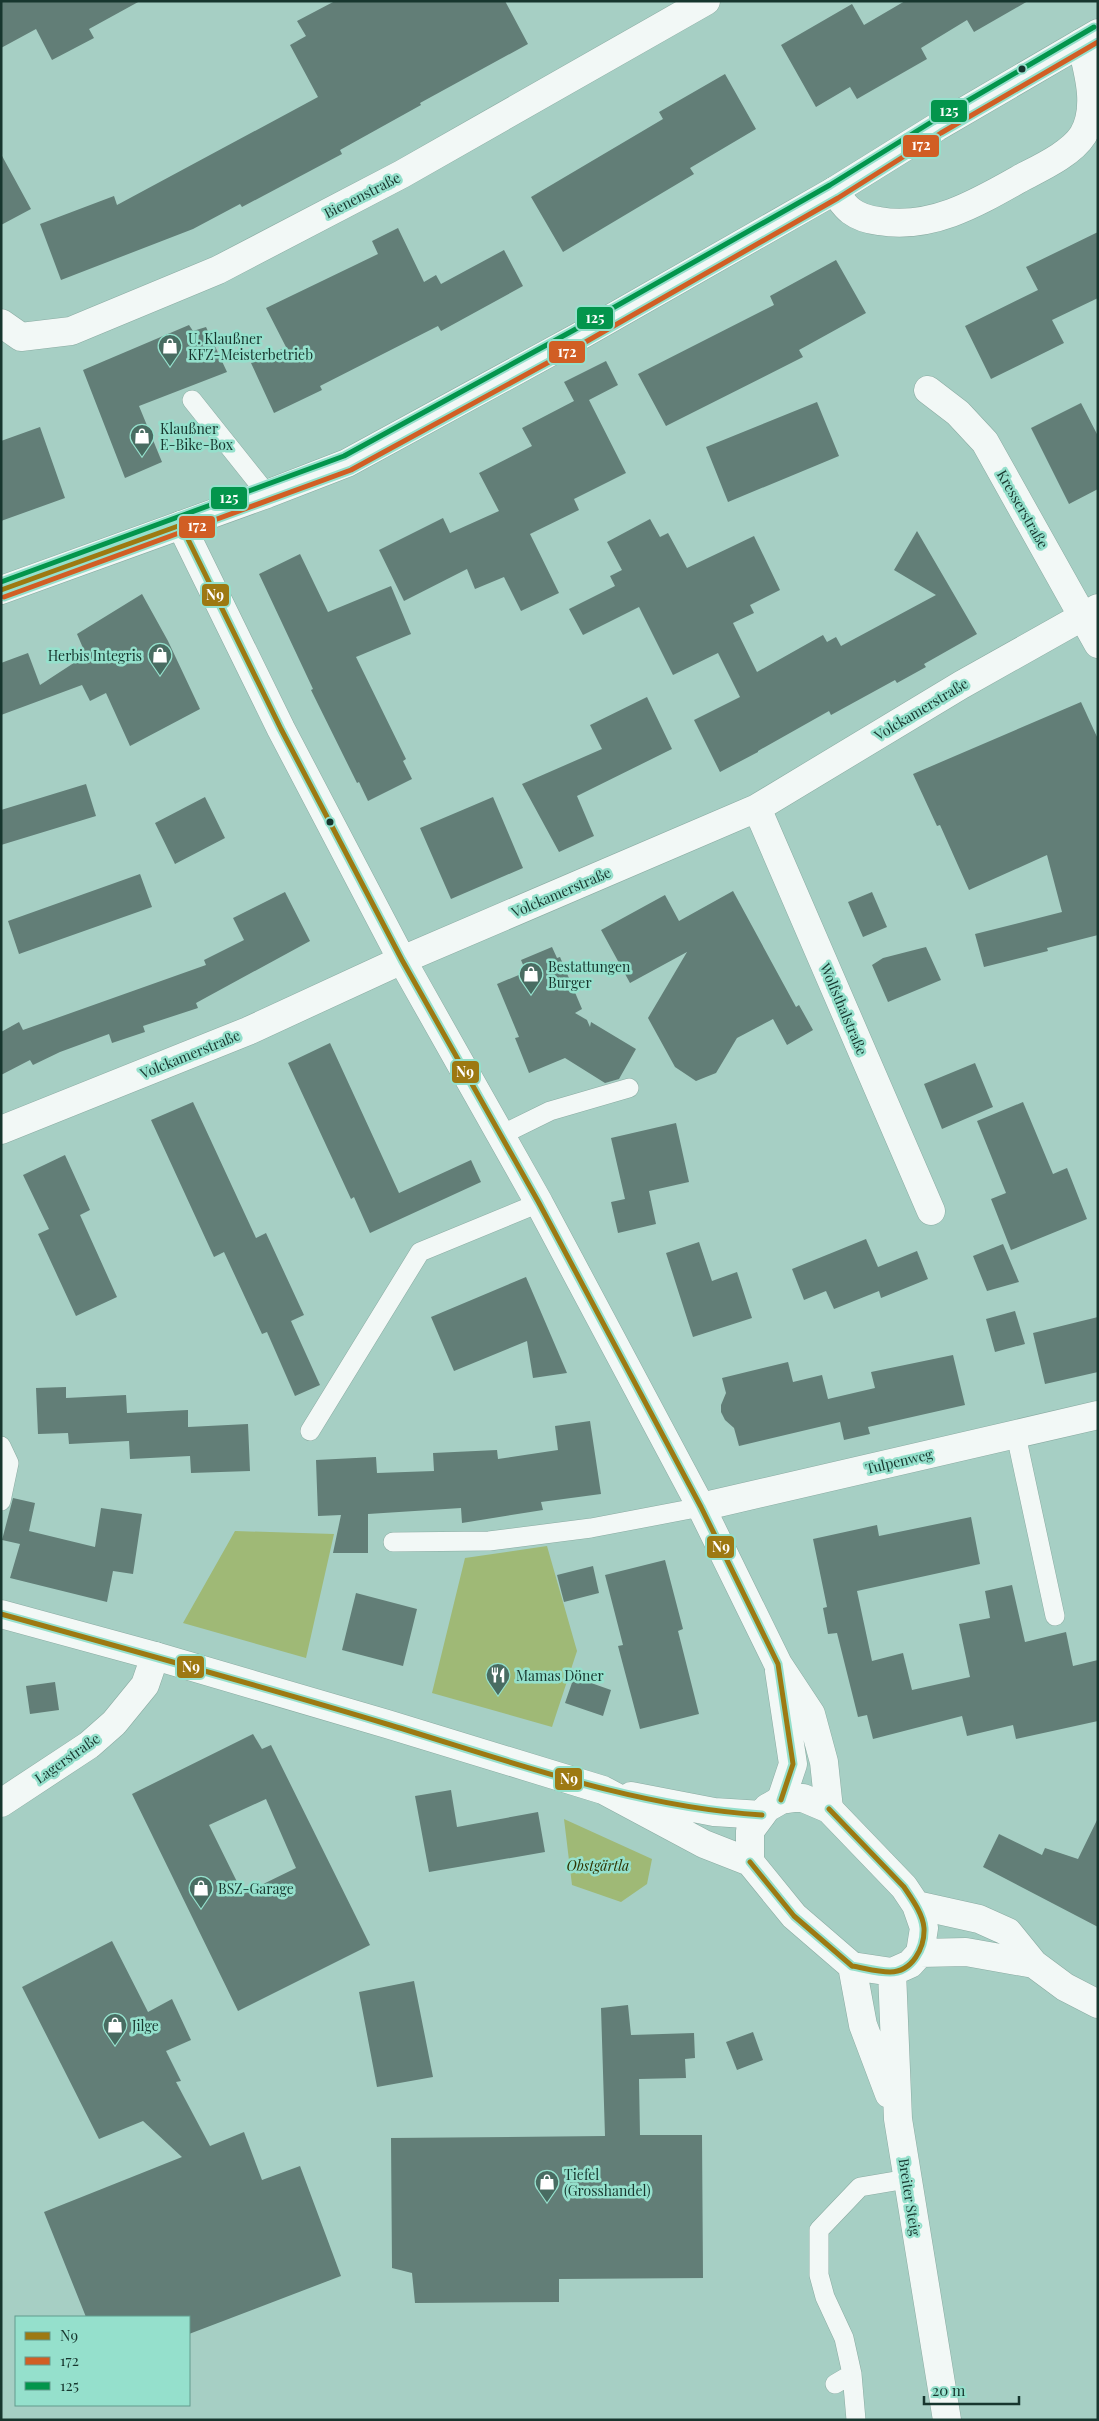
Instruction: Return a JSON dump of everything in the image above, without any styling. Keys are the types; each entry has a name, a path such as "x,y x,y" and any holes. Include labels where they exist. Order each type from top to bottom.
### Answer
{"street":[{"name":"Bienenstraße","path":"1,323 21,337 71,330 218,270 402,174 706,1"},
{"path":"1,590 267,494 347,463 570,342 834,191 937,127 1089,38 1092,109 1082,135 1061,156 963,210 925,221 890,223 868,220 851,211 834,191"},
{"name":"Kresserstraße","path":"928,390 958,413 985,442 1091,612 1098,644"},
{"path":"181,525 282,729 402,960 539,1203 701,1507 778,1664 811,1714 824,1762 829,1809"},
{"name":"Volckamerstraße","path":"1,1130 248,1031 402,960 756,808 961,685 1091,612"},
{"name":"Wolfsthalstraße","path":"756,808 931,1211"},
{"name":"Tulpenweg","path":"701,1507 1098,1415"},
{"path":"1,1614 155,1656 396,1726 603,1790 714,1812 771,1807 803,1798 829,1809 904,1887 916,1905 924,1928 920,1953 910,1964 892,1972 852,1966 794,1916 750,1862 704,1844 603,1790"},
{"name":"Lagerstraße","path":"1,1803 89,1745 114,1723 146,1685 155,1656"},
{"path":"750,1862 750,1831 771,1807 793,1764 778,1664"},
{"path":"916,1905 979,1919 1008,1932 1034,1964 1065,1987 1098,2004"},
{"path":"920,1953 966,1952 1034,1964"},
{"path":"852,1966 863,2024 898,2119"},
{"name":"Breiter Steig","path":"892,1972 898,2119 947,2420"}],"lane":[{"path":"192,400 267,494"},
{"path":"500,1135 550,1111 629,1088"},
{"path":"310,1431 420,1252 539,1203"},
{"path":"1016,1435 1055,1616"},
{"path":"1,1446 9,1463 1,1501"},
{"path":"393,1542 489,1541 591,1528 701,1507"},
{"path":"856,2420 852,2374 844,2338 825,2297 819,2275 819,2230 860,2187 907,2179"},
{"path":"835,2384 852,2374"}],"green space":[{"path":"235,1531 334,1534 306,1658 183,1623"},
{"path":"547,1546 577,1651 552,1727 432,1693 465,1558"},
{"name":"Obstgärtla","path":"564,1819 652,1859 647,1884 621,1902 572,1885"}],"building":[{"path":"1,1 140,1 89,29 94,38 52,60 36,29 1,48"},
{"path":"335,1 505,1 528,44 420,103 421,105 340,150 342,154 242,207 240,204 193,229 61,280 40,224 114,196 117,205 318,97 290,45 306,36 297,21"},
{"path":"905,1 1028,1 974,32 967,20 921,48 927,59 857,99 850,87 816,107 781,45 852,4 864,25"},
{"path":"725,74 756,129 690,168 694,174 563,252 531,197 663,119 659,112"},
{"path":"1,154 31,209 1,225"},
{"path":"398,228 424,282 436,275 441,284 504,250 523,286 441,331 438,326 320,386 322,390 274,413 251,363 286,347 266,308 378,254 372,241"},
{"path":"1098,232 1098,298 1052,320 1064,343 991,379 965,326 1038,290 1026,267"},
{"path":"836,260 866,313 799,350 803,357 666,426 638,374 774,305 770,296"},
{"path":"189,325 193,331 206,327 227,372 139,406 162,462 125,478 83,370"},
{"path":"606,361 618,385 589,400 626,473 574,499 579,510 530,534 559,593 521,611 504,577 475,589 467,569 404,601 379,550 443,518 450,533 499,511 479,473 532,446 522,428 574,401 564,382"},
{"path":"817,402 839,456 728,502 706,447"},
{"path":"1081,403 1098,436 1098,489 1069,504 1031,428"},
{"path":"40,427 65,498 1,521 1,441"},
{"path":"650,519 660,537 668,533 687,568 754,536 780,590 750,605 754,613 733,623 757,672 823,635 827,642 836,637 841,646 936,595 894,570 917,531 977,634 924,664 926,667 897,683 895,680 831,715 829,711 720,772 694,720 740,697 718,653 673,675 639,607 583,635 569,609 615,586 610,576 622,570 607,542"},
{"path":"300,554 328,612 391,586 411,634 356,657 406,759 403,761 412,779 368,801 359,782 357,783 311,690 313,689 259,574"},
{"path":"142,594 168,641 200,709 130,746 106,693 90,701 82,685 1,715 1,663 28,653 40,685 86,655 77,634"},
{"path":"647,697 672,749 577,796 594,836 559,852 522,784 602,749 590,725"},
{"path":"1081,702 1098,739 1098,935 1047,948 1048,951 984,967 975,934 1062,912 1047,855 969,890 940,825 937,826 913,774"},
{"path":"86,784 96,816 1,845 1,810"},
{"path":"205,797 225,838 175,864 155,823"},
{"path":"493,797 523,868 451,899 420,828"},
{"path":"140,874 152,907 19,954 8,921"},
{"path":"733,891 796,1007 799,1005 813,1030 787,1045 773,1019 737,1038 716,1073 696,1081 675,1067 648,1018 687,952 630,983 601,930 665,895 679,921"},
{"path":"285,892 310,941 196,1003 198,1008 143,1026 145,1032 112,1043 109,1034 60,1052 33,1065 30,1060 1,1075 1,1032 19,1022 23,1030 206,965 204,960 244,940 233,918"},
{"path":"872,892 887,927 863,937 848,902"},
{"path":"552,947 557,958 560,957 582,1009 575,1013 587,1020 590,1027 591,1022 636,1049 619,1079 605,1083 565,1058 529,1073 515,1038 519,1037 497,984 526,972 521,960"},
{"path":"926,947 941,980 888,1002 872,965 883,958"},
{"path":"330,1043 399,1193 471,1160 481,1182 370,1233 354,1197 351,1199 288,1063"},
{"path":"975,1063 993,1107 942,1129 924,1084"},
{"path":"193,1102 256,1238 266,1233 304,1315 291,1321 320,1385 295,1396 267,1332 262,1334 224,1252 214,1257 151,1120"},
{"path":"1023,1102 1053,1174 1067,1168 1087,1219 1011,1250 991,1199 1006,1193 977,1121"},
{"path":"676,1123 689,1182 649,1191 656,1224 618,1233 611,1202 625,1199 611,1138"},
{"path":"65,1155 90,1210 80,1215 117,1297 76,1316 38,1234 49,1229 23,1175"},
{"path":"866,1239 878,1267 917,1251 928,1279 881,1298 879,1291 834,1309 826,1291 804,1300 792,1269"},
{"path":"699,1242 712,1281 737,1272 752,1318 693,1337 666,1253"},
{"path":"1003,1244 1019,1282 987,1291 973,1256"},
{"path":"526,1277 567,1373 533,1378 527,1341 454,1371 431,1317"},
{"path":"1015,1311 1025,1344 995,1352 986,1319"},
{"path":"1098,1317 1098,1372 1045,1384 1033,1333"},
{"path":"953,1355 965,1405 868,1427 870,1434 844,1440 840,1422 739,1446 734,1428 725,1420 721,1412 721,1405 726,1393 722,1378 788,1362 793,1382 822,1375 828,1399 875,1388 871,1372"},
{"path":"66,1387 66,1398 126,1395 127,1413 188,1410 188,1427 248,1424 250,1471 191,1473 190,1456 130,1459 129,1441 69,1444 68,1433 38,1434 36,1388"},
{"path":"590,1421 601,1494 541,1502 543,1510 462,1523 461,1508 368,1514 368,1553 333,1553 341,1515 318,1516 316,1460 376,1457 377,1473 434,1471 433,1453 497,1450 498,1459 558,1450 555,1426"},
{"path":"13,1498 35,1503 29,1531 95,1547 101,1508 142,1514 133,1574 113,1571 107,1602 10,1578 20,1544 2,1540"},
{"path":"971,1517 980,1564 857,1591 872,1661 903,1653 912,1690 970,1677 959,1624 990,1618 985,1591 1012,1585 1025,1642 1066,1632 1073,1666 1098,1660 1098,1721 1016,1739 1013,1725 967,1736 962,1716 873,1739 867,1715 858,1717 837,1633 828,1634 823,1608 827,1607 813,1539 877,1525 879,1536"},
{"path":"665,1560 683,1629 678,1631 699,1714 640,1729 618,1646 623,1645 605,1575"},
{"path":"593,1566 599,1593 564,1602 557,1575"},
{"path":"356,1593 417,1609 403,1666 342,1650"},
{"path":"574,1677 611,1690 603,1716 565,1703"},
{"path":"55,1682 59,1710 30,1714 26,1686"},
{"path":"253,1734 262,1749 271,1745 370,1945 238,2011 132,1794","holes":["266,1799 296,1868 243,1894 209,1825"]},
{"path":"451,1790 457,1827 538,1812 545,1852 429,1872 415,1796"},
{"path":"1098,1818 1098,1927 983,1867 999,1834 1042,1855 1045,1848 1078,1859"},
{"path":"112,1941 148,2012 172,1999 191,2040 166,2051 181,2081 176,2082 210,2146 244,2132 262,2180 300,2166 341,2276 190,2334 190,2316 86,2316 44,2212 182,2157 143,2121 99,2139 22,1987"},
{"path":"414,1981 433,2077 377,2087 359,1992"},
{"name":"Tiefel (Grosshandel)","path":"628,2005 631,2035 694,2033 695,2058 685,2059 686,2078 639,2079 640,2135 702,2135 703,2278 559,2279 559,2302 415,2303 412,2273 392,2268 391,2138 605,2136 601,2008"},
{"path":"753,2032 763,2060 737,2070 726,2042"}],"transit line":[{"name":"125","path":"1,582 344,456 574,330 830,185 933,121 1094,27"},
{"name":"172","path":"4,597 351,470 582,344 838,198 941,133 1098,42"},
{"name":"N9","path":"1,590 181,525 281,729 402,960 539,1203 701,1507 778,1664 793,1764 781,1800"},
{"name":"N9","path":"1,1614 293,1696 574,1781 667,1803 762,1815"},
{"name":"N9","path":"829,1809 904,1887"},
{"name":"N9","path":"829,1809 904,1887"},
{"name":"N9","path":"750,1862 794,1916"},
{"name":"N9","path":"750,1862 794,1916"},
{"name":"N9","path":"852,1966 890,1972 905,1968 916,1958 924,1936 924,1928 922,1917 904,1887"},
{"name":"N9","path":"794,1916 852,1966"},
{"name":"N9","path":"794,1916 852,1966"}],"place":[{"name":"U. Klaußner KFZ-Meisterbetrieb","path":"170,367"},
{"name":"Klaußner E-Bike-Box","path":"142,457"},
{"name":"Herbis Integris","path":"160,676"},
{"name":"Bestattungen Burger","path":"531,995"},
{"name":"Mamas Döner","path":"498,1696"},
{"name":"BSZ-Garage","path":"201,1909"},
{"name":"Jilge","path":"115,2046"},
{"name":"Tiefel (Grosshandel)","path":"547,2203"}]}
